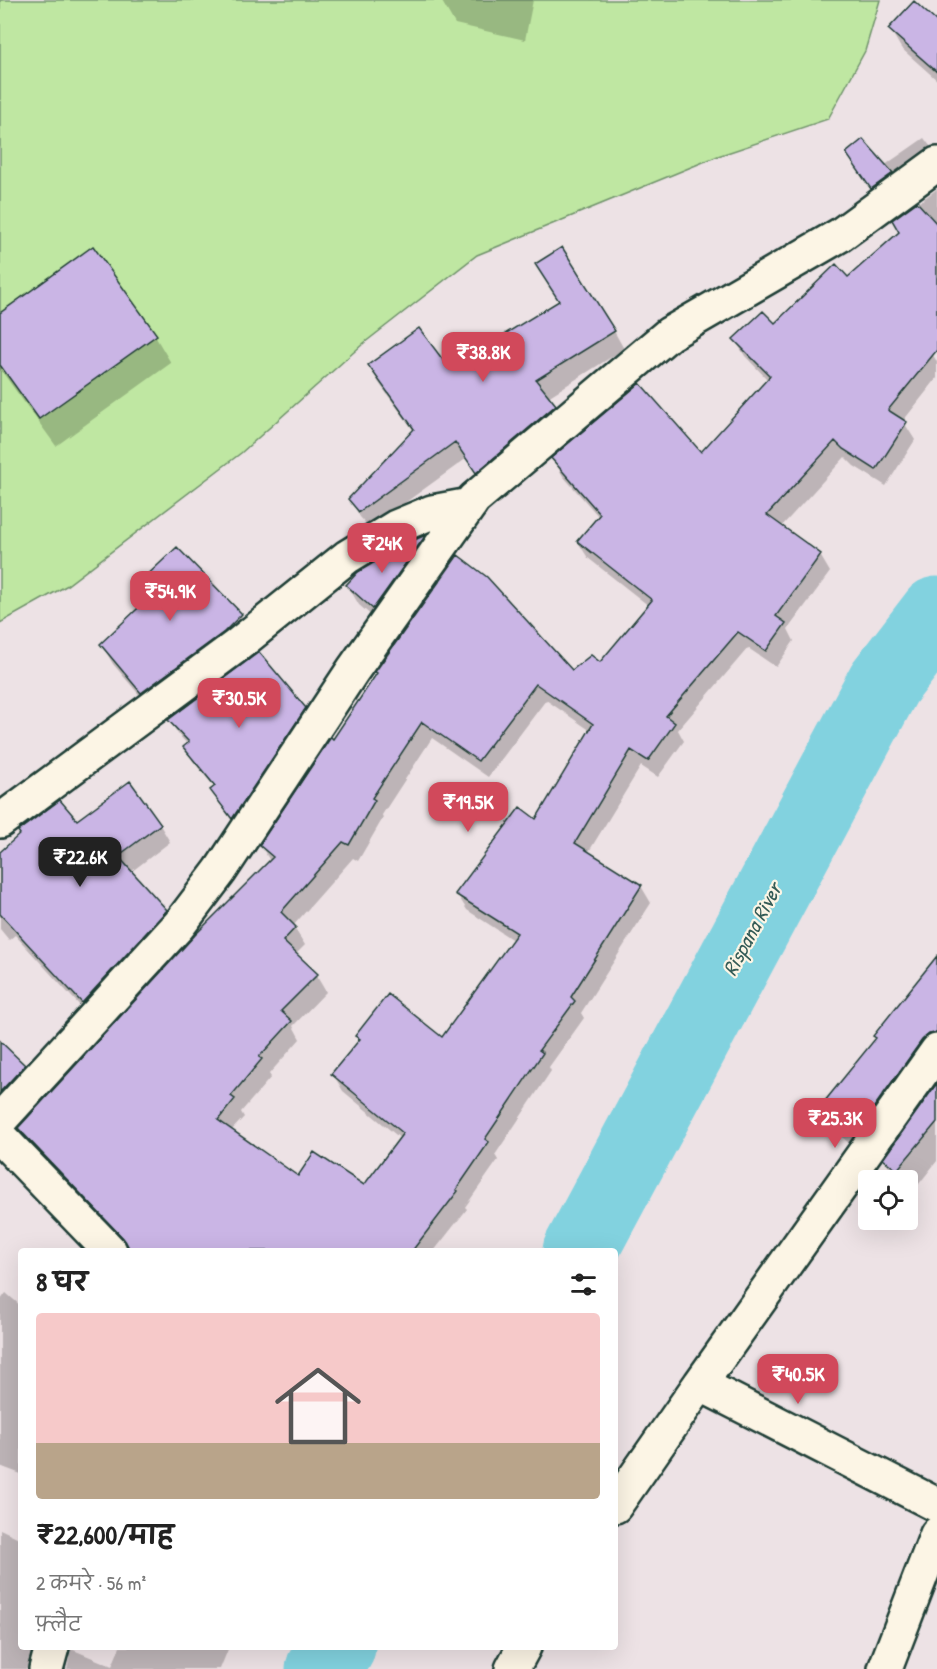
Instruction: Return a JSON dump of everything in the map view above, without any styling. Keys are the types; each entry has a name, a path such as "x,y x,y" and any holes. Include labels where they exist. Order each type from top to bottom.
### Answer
{"street":[{"path":"0,1120 179,925 220,871 353,670 470,505 669,334 840,235 937,164"},
{"path":"0,821 235,647 347,557 405,524 432,512 470,505"},
{"path":"618,1502 937,1051"},
{"path":"0,1137 107,1248"},
{"path":"700,1384 937,1505"},
{"path":"885,1669 937,1534"},
{"path":"46,1669 51,1650"},
{"path":"512,1669 522,1650"}],"green space":[{"path":"0,0 880,0 865,51 828,119 718,156 477,255 364,343 241,453 66,586 0,623"}],"building":[{"path":"914,1 937,22 937,72 888,29"},
{"path":"863,139 893,173 871,189 846,153"},
{"path":"917,202 937,224 937,350 888,410 907,422 876,470 843,449 835,441 767,515 821,554 776,616 786,623 766,651 738,632 666,716 675,723 648,761 631,750 575,843 642,885 571,997 575,1001 539,1050 543,1053 485,1139 489,1142 456,1190 458,1191 414,1248 128,1248 123,1238 18,1128 195,935 273,857 259,845 331,737 333,739 377,673 375,672 458,555 487,577 572,670 591,655 600,662 652,600 577,541 600,514 551,458 640,383 701,452 770,376 733,339 763,311 775,323 836,264 848,277 899,232 892,220","holes":["536,684 593,724 536,819 520,807 455,894 517,933 442,1037 388,994 355,1036 360,1039 331,1074 403,1133 364,1185 314,1152 298,1176 218,1120 235,1099 231,1096 262,1059 259,1057 292,1021 281,1011 318,974 283,941 296,927 281,912 343,842 349,845 375,800 372,798 422,722 478,761"]},
{"path":"93,246 157,335 39,419 0,365 0,313"},
{"path":"562,247 615,331 536,380 556,405 476,473 455,442 359,512 348,499 414,429 368,365 419,328 449,368 559,301 535,264"},
{"path":"426,535 373,609 346,585 358,572 405,544"},
{"path":"177,547 242,614 224,632 141,693 100,644 153,594 141,581"},
{"path":"259,652 306,708 232,819 210,790 215,786 183,747 189,742 168,720"},
{"path":"130,781 161,824 118,856 167,910 82,1003 0,914 0,852 20,834 18,831 60,800 77,820"},
{"path":"937,956 937,1033 929,1034 922,1040 854,1135 820,1107 876,1038 873,1036"},
{"path":"0,1041 25,1065 0,1092"},
{"path":"937,1083 937,1122 897,1170 883,1159"}],"waterway":[{"name":"Rispana River","path":"582,1248 884,683 937,614"},
{"name":"Rispana River","path":"323,1669 336,1650"}]}
